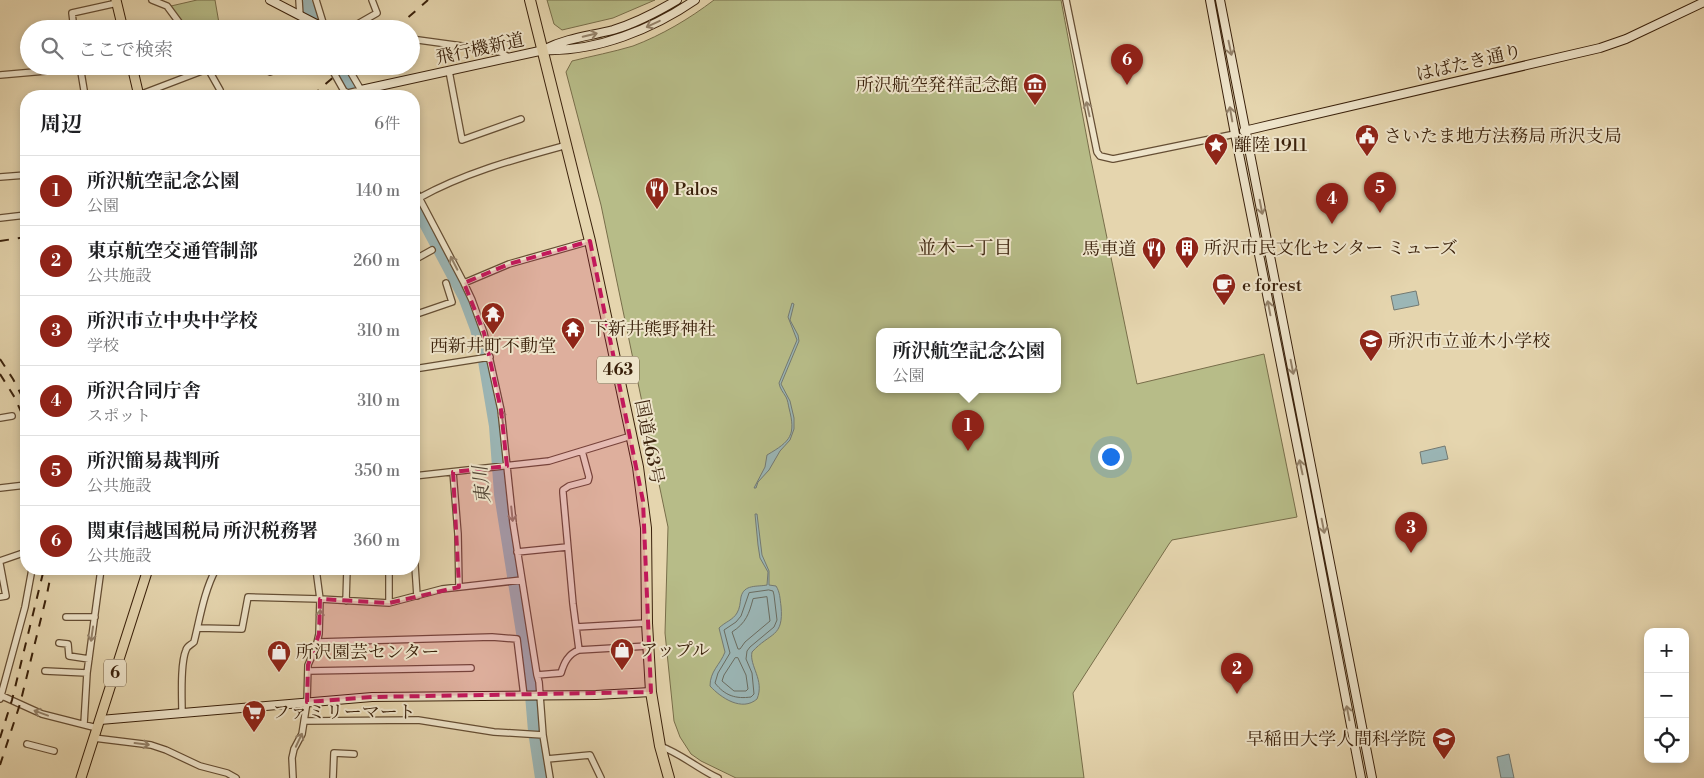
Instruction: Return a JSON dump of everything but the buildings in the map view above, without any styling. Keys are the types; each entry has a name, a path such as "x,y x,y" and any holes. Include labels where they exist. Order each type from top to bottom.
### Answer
{"highway":[{"name":"国道463号","path":"530,0 544,50 590,241 632,436 643,501 647,557 647,623 651,692 660,746 669,778"}],"main road":[{"path":"116,1 121,20"},
{"path":"134,75 138,90"},
{"name":"6","path":"81,778 146,575"}],"street":[{"path":"152,0 167,6 178,20"},
{"path":"270,0 306,20"},
{"path":"300,0 300,16"},
{"path":"316,0 321,20"},
{"path":"365,20 377,13 372,0"},
{"path":"544,50 559,42 621,27 677,0"},
{"path":"544,50 561,51 622,37 660,21 696,0"},
{"path":"1066,0 1097,152 1100,156 1113,160 1234,134"},
{"path":"1210,0 1234,134 1303,475 1361,778"},
{"path":"1220,0 1372,778"},
{"path":"73,20 72,13 116,1"},
{"name":"はばたき通り","path":"1234,134 1595,49 1626,39 1704,2"},
{"path":"420,39 484,48 500,52 510,58"},
{"name":"飛行機新道","path":"369,90 544,50"},
{"path":"449,71 462,140 521,119"},
{"path":"0,75 20,73"},
{"path":"81,75 84,90"},
{"path":"154,90 191,75"},
{"path":"212,75 220,90"},
{"path":"335,75 343,90"},
{"path":"352,75 360,90"},
{"path":"550,778 542,736 537,675 504,466 501,410 480,319 464,283 420,198 475,172 567,145"},
{"path":"0,178 20,176"},
{"path":"0,218 20,216"},
{"path":"464,283 509,264 590,241"},
{"path":"420,257 432,250"},
{"path":"420,313 452,302 446,283"},
{"path":"420,368 488,358"},
{"path":"0,418 12,416"},
{"path":"420,475 549,461 632,436"},
{"path":"579,650 563,490 569,486 588,481 589,477 582,451"},
{"path":"453,472 460,587"},
{"path":"0,488 20,486"},
{"path":"517,552 568,547"},
{"path":"0,597 6,596 0,563 20,555"},
{"path":"31,575 25,607 0,696 42,714 84,724 98,724 182,712 372,697 596,695 651,692"},
{"path":"84,724 87,673 101,575"},
{"path":"182,712 185,651 194,642 212,575"},
{"path":"293,778 292,758 294,749 302,734 307,702 308,665 318,642 320,599 317,575"},
{"path":"346,601 348,575"},
{"path":"389,575 389,603"},
{"path":"416,575 417,596"},
{"path":"198,628 242,629 248,597 389,603 437,590 521,580"},
{"path":"66,617 95,617"},
{"path":"576,627 647,623"},
{"path":"318,642 492,637 516,639 525,696"},
{"path":"59,643 68,644 70,656 89,659"},
{"path":"537,675 561,673 566,659 579,650 648,646"},
{"path":"308,671 470,668"},
{"path":"45,671 87,673"},
{"path":"304,721 418,720 542,736"},
{"path":"94,738 151,745 200,766 227,773 236,778"},
{"path":"27,744 54,751"},
{"path":"660,746 677,752 705,772 718,778"},
{"path":"333,778 334,753 354,754"},
{"path":"547,758 590,755 601,778"}],"highlighted area":[{"path":"590,241 643,501 651,692 372,697 307,702 308,665 319,634 320,599 389,603 459,587 453,472 507,466 501,410 484,333 464,283 509,264"}],"green space":[{"path":"197,0 215,0 218,20 181,20 171,6"},
{"path":"547,0 655,0 613,18 562,30 554,24"},
{"path":"714,0 1061,0 1091,160 1137,384 1264,354 1297,517 1172,540 1073,693 1084,778 736,778 691,754 680,737 674,721 665,633 668,527 601,205 566,72 572,61 633,46 685,20"}],"water":[{"path":"1416,291 1419,305 1394,310 1391,296"},
{"path":"792,303 794,304 790,320 799,341 781,384 790,401 794,418 794,429 790,440 758,482 756,488 754,488 765,467 767,455 782,446 790,436 792,425 788,401 779,383 797,340 788,317"},
{"path":"1445,446 1448,459 1422,464 1420,452"},
{"path":"755,514 757,514 762,555 769,571 769,585 776,586 780,596 781,616 780,624 774,634 752,652 759,686 757,699 751,703 738,704 720,695 710,686 710,681 725,652 719,628 737,613 745,590 751,587 767,585 768,572 760,558"},
{"path":"1509,754 1514,778 1501,778 1497,757"}],"waterway":[{"name":"東川","path":"305,0 314,20"},
{"name":"東川","path":"343,75 352,90"},
{"name":"東川","path":"420,214 464,297 483,355 495,426 500,494 530,683 534,731 541,778"}],"railway":[{"path":"405,20 428,0"},
{"path":"319,90 336,75"},
{"path":"0,241 20,238"},
{"path":"0,359 20,392"},
{"path":"0,374 20,409"},
{"path":"0,738 12,700 43,575"},
{"path":"0,765 20,704 51,575"}],"place":[{"name":"関東信越国税局 所沢税務署","path":"1127,85"},
{"name":"所沢航空発祥記念館","path":"1035,106"},
{"name":"さいたま地方法務局 所沢支局","path":"1367,157"},
{"name":"離陸 1911","path":"1216,166"},
{"name":"Palos","path":"657,210"},
{"name":"所沢簡易裁判所","path":"1380,213"},
{"name":"所沢合同庁舎","path":"1332,224"},
{"name":"所沢市民文化センター ミューズ","path":"1187,269"},
{"name":"馬車道","path":"1154,270"},
{"name":"e forest","path":"1224,306"},
{"name":"西新井町不動堂","path":"493,335"},
{"name":"下新井熊野神社","path":"573,350"},
{"name":"所沢市立並木小学校","path":"1371,362"},
{"name":"所沢航空記念公園","path":"968,451"},
{"name":"所沢市立中央中学校","path":"1411,553"},
{"name":"アップル","path":"622,671"},
{"name":"所沢園芸センター","path":"279,673"},
{"name":"東京航空交通管制部","path":"1237,694"},
{"name":"ファミリーマート","path":"254,733"},
{"name":"早稲田大学人間科学院","path":"1444,760"}],"district":[{"name":"並木一丁目","path":"965,248"}]}
